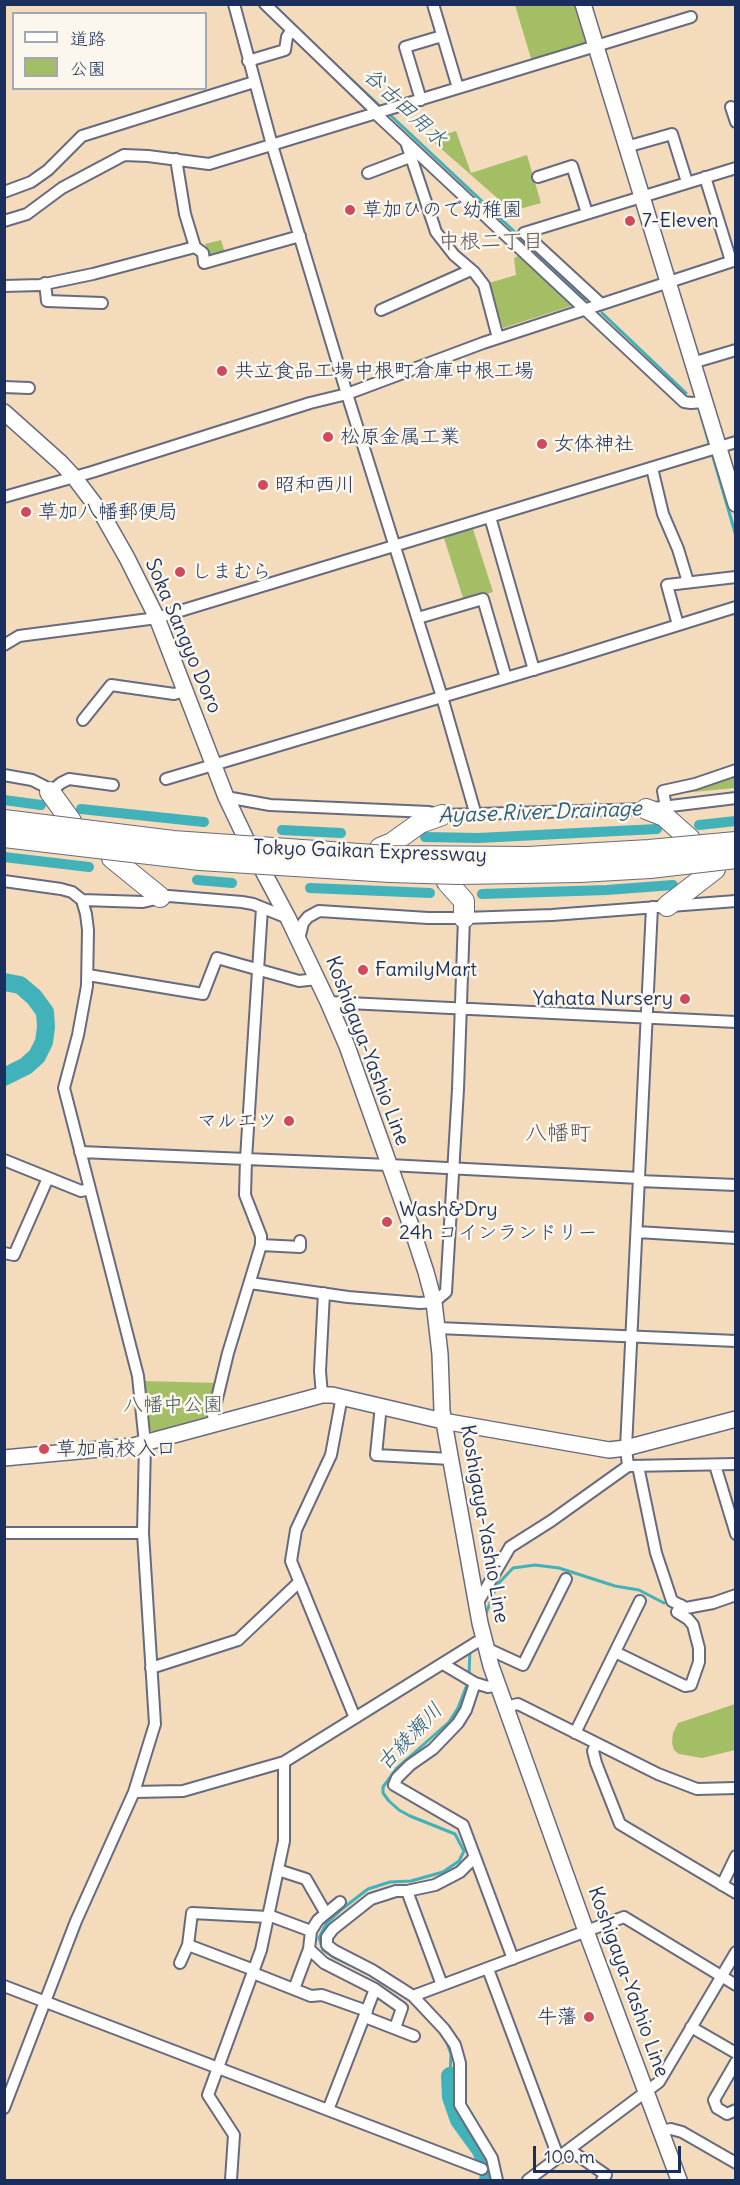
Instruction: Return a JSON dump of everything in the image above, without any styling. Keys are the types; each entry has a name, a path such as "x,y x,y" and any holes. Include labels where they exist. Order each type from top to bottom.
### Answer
{"highway":[{"path":"50,792 70,820"},
{"path":"646,810 664,816 690,839"},
{"path":"4,812 246,839 380,848 511,849 626,844 735,833"},
{"path":"380,848 392,843 420,823 442,815"},
{"name":"Tokyo Gaikan Expressway","path":"4,820 173,841 388,856 528,857 735,842"},
{"name":"Tokyo Gaikan Expressway","path":"4,837 200,860 458,874 580,872 735,858"},
{"path":"4,845 264,874 447,882 560,880 735,866"},
{"path":"112,858 160,897"},
{"path":"660,907 715,869"},
{"path":"447,882 464,901 464,918"}],"main road":[{"path":"583,4 735,504"},
{"name":"Soka Sangyo Doro","path":"4,412 74,477 112,531 157,618 226,797 264,874"},
{"name":"Koshigaya-Yashio Line","path":"264,874 299,939 347,1047 426,1272 438,1328 443,1420 485,1644 504,1707 679,2181"},
{"path":"4,1458 111,1450 145,1444 322,1395 342,1396 443,1420 609,1450 626,1448 735,1419"}],"street":[{"path":"234,4 272,145 418,618 475,813"},
{"path":"265,4 407,143 684,402 704,402"},
{"path":"433,4 458,88"},
{"path":"4,221 27,214 62,188 124,155 209,164 691,17"},
{"path":"248,61 285,50 287,37 291,31"},
{"path":"420,100 405,47 442,36"},
{"path":"4,192 31,182 48,170 82,136 254,82"},
{"path":"731,107 735,122"},
{"path":"626,147 672,134 687,182"},
{"path":"407,143 436,232 454,255 484,285 498,338"},
{"path":"368,173 410,157"},
{"path":"176,159 185,214 195,247 203,253 204,263 300,236"},
{"path":"538,177 573,166 587,213"},
{"path":"601,304 524,233 735,168"},
{"path":"4,497 347,394 498,338 733,261 705,177"},
{"path":"4,286 45,283 93,274 195,247"},
{"path":"381,310 471,270"},
{"path":"45,283 47,301 102,303"},
{"path":"692,363 735,350"},
{"path":"4,387 29,388"},
{"path":"4,645 19,636 157,618 458,529 490,517 735,442"},
{"path":"652,468 663,514 678,549 688,582"},
{"path":"490,517 534,670"},
{"path":"678,625 667,585 735,577"},
{"path":"418,618 483,599 506,678"},
{"path":"166,779 534,670 735,607"},
{"path":"83,720 111,685 174,694 184,692"},
{"path":"666,807 663,791 695,784 735,770"},
{"path":"4,776 32,780 50,792 69,779 113,785"},
{"path":"226,797 270,805 429,812 442,815 646,810 735,798"},
{"path":"4,881 61,889 72,892 82,900 136,903 169,896 242,902 288,918"},
{"path":"4,2108 76,1921 134,1792 155,1724 143,1533 145,1444 138,1376 64,1088 78,1035 88,975 88,930 82,900"},
{"path":"299,939 303,923 319,911 464,918 552,915 735,901"},
{"path":"660,907 646,1017 626,1448 672,1601 686,1608 713,1603 735,1595"},
{"path":"214,1425 213,1415 228,1353 261,1245 261,1236 245,1195 262,908"},
{"path":"249,1283 420,1303 434,1302 446,1292 454,1168 464,918"},
{"path":"88,975 202,994 217,958 299,981 317,978"},
{"path":"328,1002 735,1022"},
{"path":"80,1152 454,1168 735,1185"},
{"path":"4,1160 81,1191 90,1189"},
{"path":"4,1253 14,1255 48,1178"},
{"path":"637,1232 735,1238"},
{"path":"261,1245 300,1247 300,1241"},
{"path":"322,1395 320,1371 324,1293"},
{"path":"438,1328 735,1341"},
{"path":"342,1396 331,1455 296,1530 291,1561 355,1719"},
{"path":"381,1405 376,1455 451,1459"},
{"path":"477,1604 510,1546 633,1466 735,1464"},
{"path":"715,1465 735,1534"},
{"path":"4,1533 143,1533"},
{"path":"134,1792 183,1791 284,1762 477,1642 523,1665 566,1578"},
{"path":"151,1668 238,1640 298,1582"},
{"path":"575,1733 640,1601"},
{"path":"615,1652 685,1686 691,1684 699,1662 699,1648 693,1625 688,1618 677,1612 681,1605"},
{"path":"443,1664 470,1680 488,1687 497,1685"},
{"path":"470,1680 466,1710 458,1723 433,1749 410,1765 397,1778 394,1785 463,1825 513,1959"},
{"path":"504,1707 518,1704 658,1774 697,1790 735,1788"},
{"path":"596,1744 593,1751 596,1763 620,1824 735,1893"},
{"path":"231,2181 234,2134 207,2095 261,1950 284,1841 284,1762"},
{"path":"722,1885 735,1856"},
{"path":"475,1857 460,1872 435,1885 407,1892 396,1891 371,1899 333,1929 327,1937 327,1946 412,1996 444,2029 455,2045 460,2063 460,2105 492,2158 497,2181"},
{"path":"278,1870 306,1879 325,1912"},
{"path":"407,1892 442,1986"},
{"path":"294,1989 309,1949 310,1930 325,1912 340,1902"},
{"path":"180,1963 188,1945 192,1913 268,1916 310,1930"},
{"path":"412,1996 624,1917 735,1985"},
{"path":"188,1945 311,1996 322,1995 414,2036"},
{"path":"309,1949 324,1963 375,1989 402,2008 395,2028"},
{"path":"528,2181 659,2082 735,1952"},
{"path":"488,1969 556,2151 566,2154 604,2178"},
{"path":"4,1986 482,2169"},
{"path":"328,2110 375,1989"},
{"path":"691,2027 735,2053"},
{"path":"735,2062 714,2100 717,2108 727,2114 735,2110"},
{"path":"661,2131 671,2129 682,2132 735,2163"}],"green space":[{"path":"515,5 576,5 588,43 532,62"},
{"path":"456,131 471,173 527,155 541,203 512,211 430,139"},
{"path":"221,240 225,253 209,257 205,244"},
{"path":"520,255 574,305 503,328 489,283 516,275 514,258"},
{"path":"472,526 493,592 464,601 443,535"},
{"path":"735,776 735,788 672,794"},
{"name":"八幡中公園","path":"144,1381 217,1383 207,1421 156,1434 150,1430"},
{"path":"735,1704 735,1750 702,1758 679,1754 674,1750 673,1733 678,1723"}],"waterway":[{"name":"谷古田用水","path":"321,51 382,108"},
{"name":"谷古田用水","path":"387,112 517,234"},
{"name":"谷古田用水","path":"525,242 585,299"},
{"name":"谷古田用水","path":"602,313 686,393"},
{"name":"谷古田用水","path":"699,409 736,536"},
{"name":"Ayase River Drainage","path":"4,800 41,805"},
{"name":"Ayase River Drainage","path":"81,809 204,822"},
{"name":"Ayase River Drainage","path":"699,825 736,821"},
{"name":"Ayase River Drainage","path":"425,837 478,838 657,829"},
{"name":"Ayase River Drainage","path":"282,830 341,833"},
{"name":"Ayase River Drainage","path":"4,857 89,867"},
{"name":"Ayase River Drainage","path":"197,880 232,883"},
{"name":"Ayase River Drainage","path":"482,894 607,890 673,885"},
{"name":"Ayase River Drainage","path":"310,888 430,893"},
{"path":"4,982 20,985 34,997 45,1012 46,1027 44,1042 37,1056 26,1066 4,1077"},
{"name":"古綾瀬川","path":"485,1616 497,1585 513,1568 535,1565 559,1568 615,1586 639,1590 664,1603"},
{"name":"古綾瀬川","path":"469,1675 470,1649"},
{"name":"古綾瀬川","path":"359,1969 323,1950 319,1938 326,1924 368,1889 390,1882 411,1881 443,1872 459,1861 464,1851 455,1834 399,1810 383,1793 383,1787 397,1768 449,1722 458,1708 468,1682"},
{"name":"古綾瀬川","path":"446,2040 451,2054 450,2076"},
{"path":"450,2076 451,2097 459,2120 480,2149 490,2170 488,2180"}],"place":[{"name":"草加ひので幼稚園","path":"350,210"},
{"name":"7-Eleven","path":"630,221"},
{"name":"共立食品工場中根町倉庫中根工場","path":"222,371"},
{"name":"松原金属工業","path":"328,437"},
{"name":"女体神社","path":"542,444"},
{"name":"昭和西川","path":"263,485"},
{"name":"草加八幡郵便局","path":"26,512"},
{"name":"しまむら","path":"180,572"},
{"name":"FamilyMart","path":"363,970"},
{"name":"Yahata Nursery","path":"685,999"},
{"name":"マルエツ","path":"289,1121"},
{"name":"Wash&Dry 24h コインランドリー","path":"387,1222"},
{"name":"草加高校入口","path":"44,1449"},
{"name":"牛藩","path":"589,2017"}],"district":[{"name":"中根二丁目","path":"491,242"},
{"name":"八幡町","path":"558,1134"}]}
